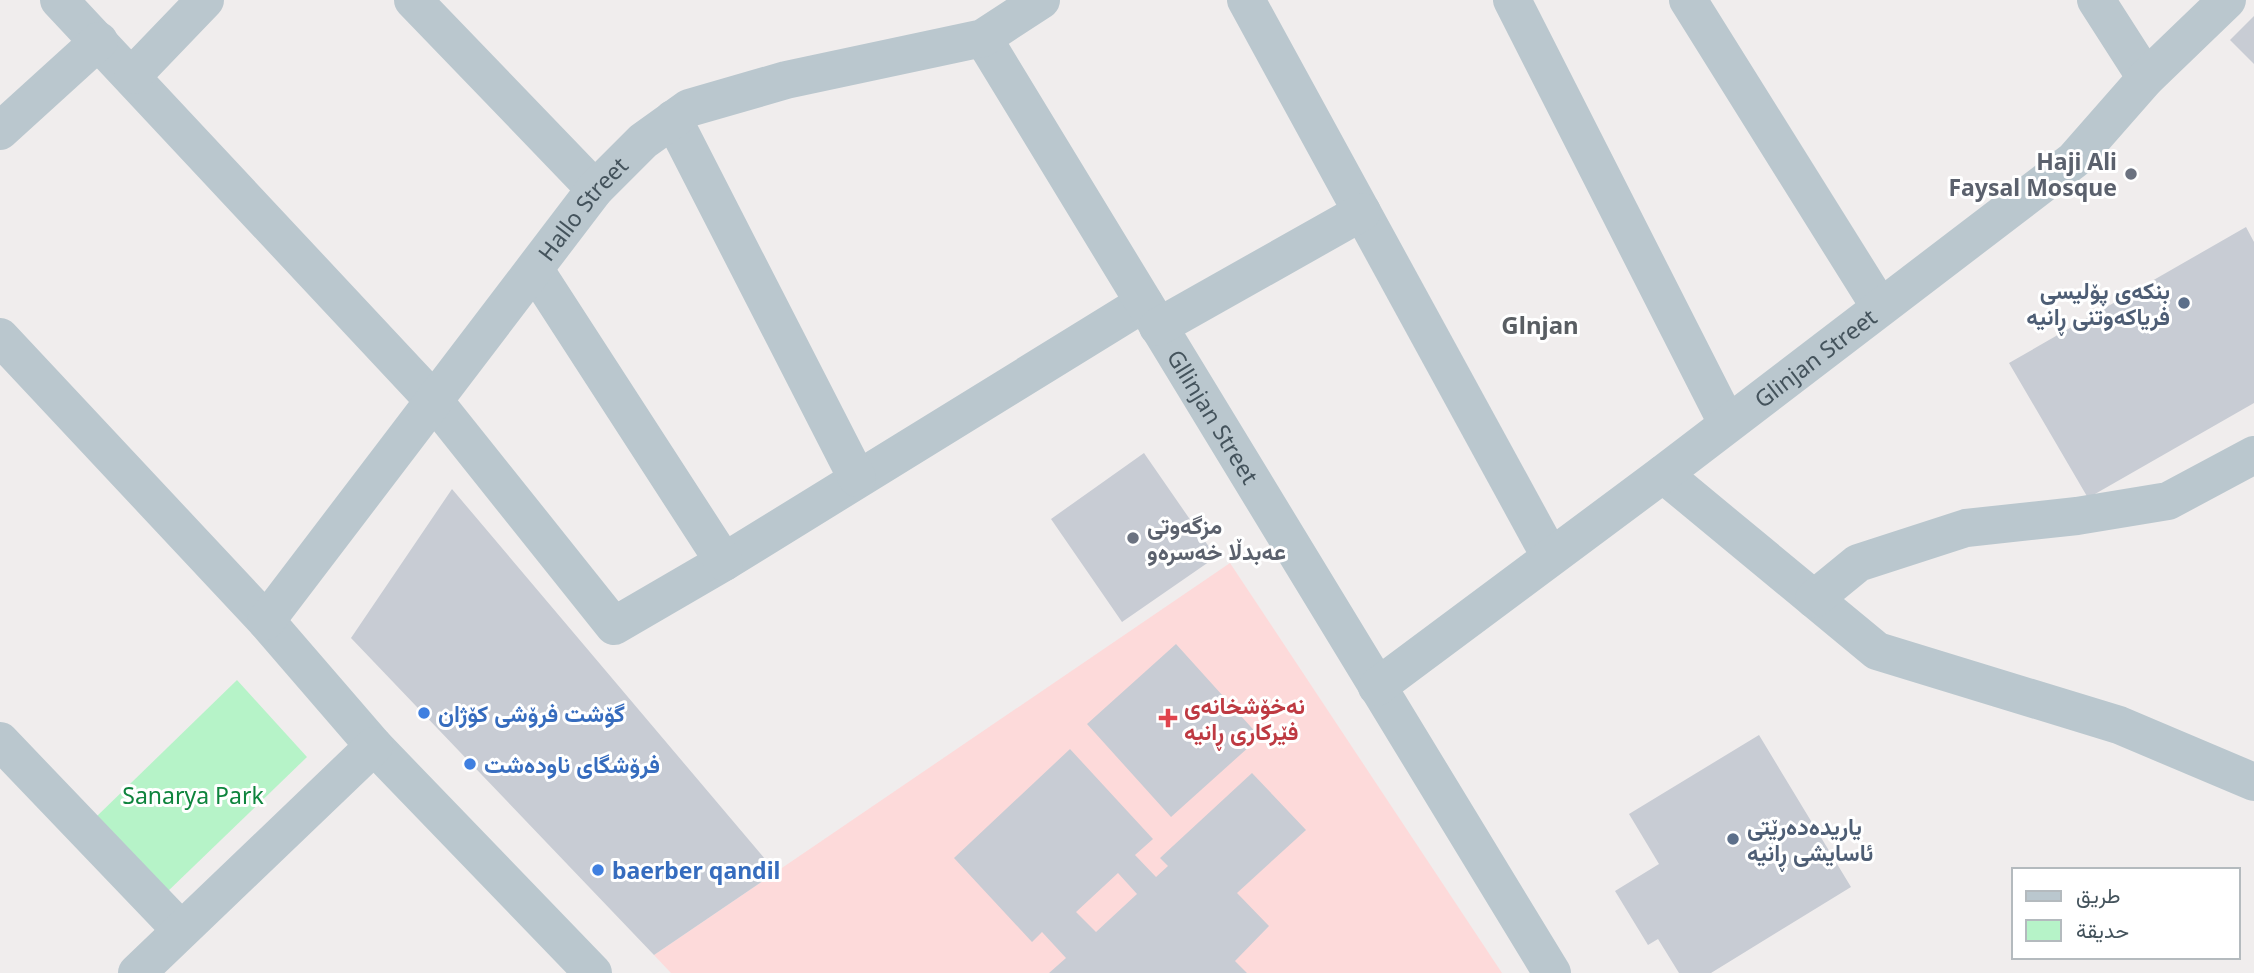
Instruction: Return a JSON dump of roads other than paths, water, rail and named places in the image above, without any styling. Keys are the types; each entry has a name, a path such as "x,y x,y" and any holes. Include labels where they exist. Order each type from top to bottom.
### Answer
{"street":[{"path":"59,0 133,75 435,402 614,626 724,562 857,478 1151,315 1362,212"},
{"path":"133,75 205,0"},
{"path":"413,0 595,189"},
{"name":"Hallo Street","path":"266,621 595,189 643,141 689,108 786,80 983,38 1041,0"},
{"path":"1246,0 1550,556"},
{"path":"1512,0 1727,423"},
{"path":"1688,0 1880,307"},
{"path":"2096,0 2146,78"},
{"name":"Glinjan Street","path":"1377,687 1663,474 2074,160 2146,78 2227,0"},
{"name":"Gllinjan Street","path":"983,38 1552,973"},
{"path":"0,131 99,41"},
{"path":"673,119 857,478"},
{"path":"535,270 724,562"},
{"path":"0,337 266,621 374,746 593,973"},
{"path":"1814,599 1858,563 1966,528 2077,516 2168,500 2254,455"},
{"path":"1663,474 1877,651 2119,725 2254,782"},
{"path":"0,741 181,930"},
{"path":"137,973 374,746"}],"place":[{"name":"Haji Ali Faysal Mosque","path":"2131,174"},
{"name":"بنکەی پۆلیسی فریاکەوتنی ڕانیە","path":"2184,303"},
{"name":"مزگەوتی عەبدڵا خەسرەو","path":"1133,538"},
{"name":"گۆشت فرۆشی کۆژان","path":"424,713"},
{"name":"نەخۆشخانەی فێرکاری ڕانیە","path":"1168,718"},
{"name":"فرۆشگای ناوده‌شت","path":"470,764"},
{"name":"یاریدەدەرێتی ئاسایشی ڕانیە","path":"1733,839"},
{"name":"baerber qandil","path":"598,870"}],"district":[{"name":"Glnjan","path":"1540,324"}],"park label":[{"name":"Sanarya Park","path":"193,795"}]}
